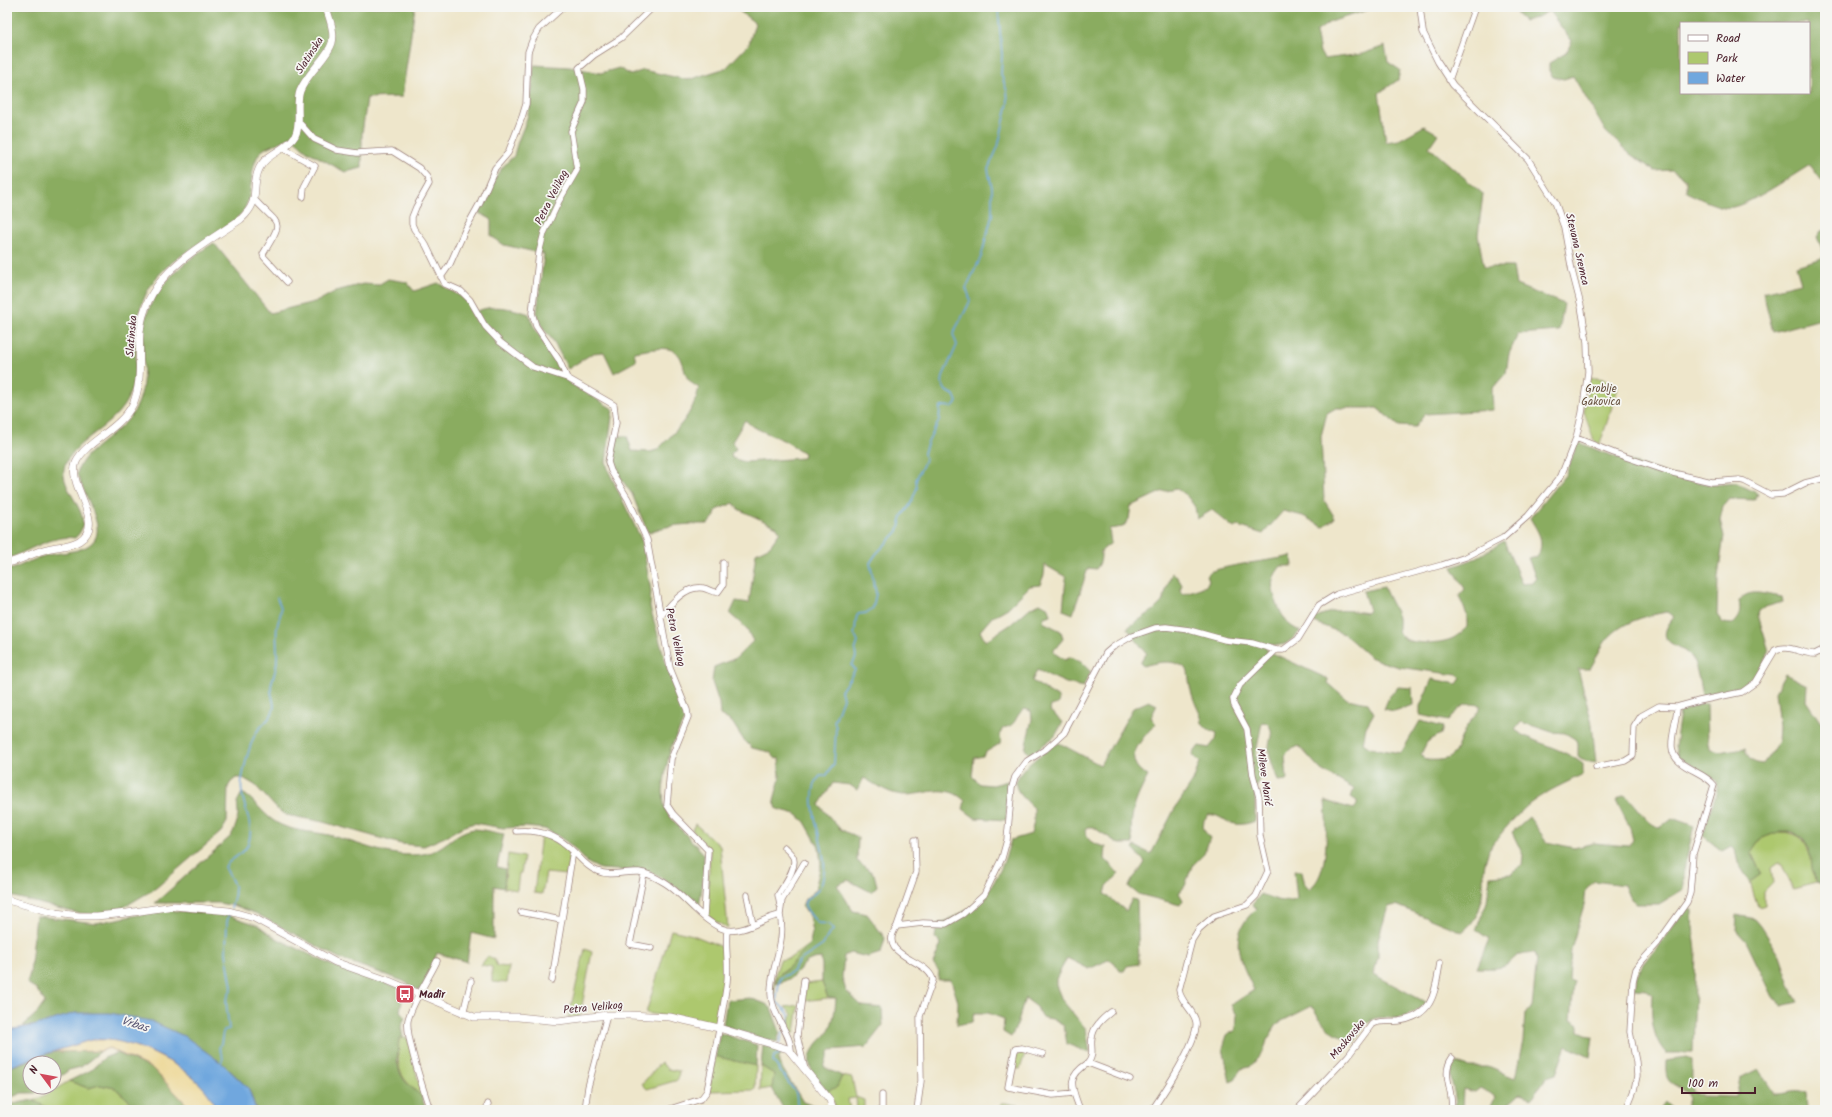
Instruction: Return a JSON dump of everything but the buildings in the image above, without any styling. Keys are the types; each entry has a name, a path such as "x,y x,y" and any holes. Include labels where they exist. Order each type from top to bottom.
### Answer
{"street":[{"name":"Slatinska","path":"7,563 47,549 70,544 80,540 86,533 89,526 89,517 77,488 74,477 74,467 81,454 120,422 133,403 139,376 140,332 143,315 149,301 167,273 186,255 241,219 252,206 259,168 267,157 283,148 295,136 298,121 297,101 300,91 308,75 332,43 333,32 326,7"},
{"path":"441,277 450,264 465,230 480,203 495,168 508,153 522,117 526,104 528,52 532,41 540,30 563,7"},
{"name":"Petra Velikog","path":"567,378 559,360 536,326 532,313 539,253 544,233 559,200 577,170 571,131 584,102 584,89 579,68 594,55 621,38 653,7"},
{"name":"Stevana Sremca","path":"1276,650 1291,646 1298,639 1319,605 1337,594 1466,557 1503,538 1528,516 1561,476 1576,438 1582,413 1588,372 1587,342 1564,227 1555,202 1528,159 1449,80 1423,32 1420,7"},
{"path":"1449,80 1475,7"},
{"name":"Petra Velikog","path":"298,121 314,138 337,150 357,153 392,151 405,158 423,172 429,184 416,207 412,217 412,224 426,245 441,277 446,284 461,291 470,300 485,326 500,342 533,367 567,378 614,405 616,423 608,462 611,472 628,499 647,540 670,668 684,701 688,717 671,759 667,805 673,814 708,850 704,916"},
{"path":"283,148 314,166 304,187 303,197"},
{"path":"254,199 276,220 278,226 274,238 263,254 287,282"},
{"path":"1576,438 1614,453 1680,474 1712,482 1744,481 1771,495 1783,494 1805,483 1825,478"},
{"path":"660,618 672,603 689,590 703,588 718,592 723,585 723,563"},
{"path":"897,926 923,923 946,924 963,914 984,895 1000,864 1007,840 1015,777 1028,761 1046,749 1064,733 1106,653 1113,647 1132,636 1155,628 1166,627 1189,630 1226,640 1252,642 1276,650"},
{"path":"1596,767 1625,761 1633,756 1634,727 1641,716 1659,706 1677,707 1699,700 1742,692 1756,682 1775,650 1780,648 1787,647 1808,654 1815,654 1825,649"},
{"name":"Mileve Marić","path":"1152,1110 1180,1066 1196,1028 1194,1016 1180,996 1179,990 1192,940 1199,929 1208,920 1247,905 1256,896 1268,870 1260,836 1259,797 1253,775 1247,729 1234,705 1233,699 1240,685 1276,650"},
{"path":"1626,1110 1634,1090 1637,1076 1636,1062 1630,1032 1632,982 1636,969 1657,944 1687,902 1690,893 1693,854 1714,785 1707,777 1676,759 1672,753 1677,707"},
{"path":"516,831 532,830 545,833 557,839 573,851 590,868 602,873 644,873 675,889 713,924 727,930 743,928 773,916 780,915"},
{"path":"915,840 916,872 897,926 892,933 892,942 903,956 926,969 933,980 920,1016 921,1081 917,1110"},
{"name":"Petra Velikog","path":"784,847 793,856 794,862 793,868 778,895 782,937 773,971 771,995 774,1011 790,1041 791,1051"},
{"path":"552,980 573,851"},
{"path":"780,905 804,863"},
{"path":"644,873 630,944 650,948"},
{"path":"747,895 753,925"},
{"name":"Petra Velikog","path":"7,900 50,912 78,916 127,913 174,906 231,912 254,918 335,962 389,981 463,1014 474,1017 518,1017 558,1021 608,1015 670,1017 719,1028 779,1045 791,1051 830,1100 833,1110"},
{"path":"521,912 561,920"},
{"path":"667,1110 705,1097 727,981 725,945 727,930"},
{"path":"430,1110 408,1026 410,1014 437,961"},
{"name":"Moskovska","path":"1297,1110 1348,1056 1372,1024 1378,1021 1406,1020 1419,1014 1428,1006 1434,996 1440,963"},
{"path":"804,980 798,1036 805,1070"},
{"path":"463,1014 471,981"},
{"path":"1080,1110 1074,1093 1073,1076 1078,1070 1088,1063 1092,1057 1092,1038 1094,1031 1101,1020 1111,1012"},
{"path":"585,1110 588,1087 608,1015"},
{"path":"1043,1054 1022,1048 1015,1049 1008,1087 1053,1095 1074,1093"},
{"path":"1451,1110 1453,1101 1447,1078 1448,1063 1452,1058"},
{"path":"1088,1063 1130,1079"},
{"path":"882,1095 882,1110"}],"green space":[{"path":"7,7 415,7 402,97 367,98 362,134 362,168 345,172 307,151 290,136 266,148 259,154 253,169 248,202 239,216 213,236 172,262 151,286 143,301 139,314 134,380 130,393 118,413 74,451 68,459 64,469 65,480 80,510 83,519 82,529 75,538 67,537 49,541 7,559"},
{"path":"734,7 1377,7 1330,22 1316,32 1320,52 1324,59 1362,54 1385,46 1388,62 1400,70 1398,80 1379,93 1386,142 1399,140 1424,126 1438,134 1429,147 1483,194 1478,235 1484,267 1513,267 1516,285 1564,304 1559,331 1518,334 1509,354 1506,373 1492,389 1493,410 1425,414 1415,427 1399,426 1377,408 1336,408 1327,413 1321,436 1324,500 1335,518 1323,527 1303,516 1283,511 1263,534 1238,526 1234,528 1212,510 1197,519 1195,507 1187,496 1177,489 1161,492 1131,506 1129,519 1123,527 1109,529 1111,543 1101,551 1099,565 1096,569 1088,568 1073,614 1063,610 1066,577 1045,565 1044,575 1040,585 1030,586 1008,608 992,617 980,631 985,641 1010,625 1030,608 1040,603 1049,608 1051,615 1044,617 1043,622 1061,631 1063,639 1054,650 1054,653 1065,660 1071,657 1081,662 1091,672 1083,687 1066,683 1037,670 1032,681 1059,698 1058,704 1051,706 1050,711 1063,722 1055,736 1030,755 1025,749 1032,719 1031,711 1025,709 1019,714 1012,725 1003,728 1000,734 1001,743 986,752 983,756 974,758 972,776 980,784 993,785 1008,781 1006,820 975,818 963,809 965,801 951,792 937,791 901,795 884,790 864,778 857,790 850,785 833,783 819,805 840,829 858,838 857,861 874,874 877,886 871,892 848,880 837,885 853,911 867,914 885,938 881,953 868,957 850,953 844,956 842,977 846,991 862,1006 882,1008 883,1025 866,1047 830,1050 824,1067 842,1076 837,1087 827,1091 814,1074 810,1062 810,1057 813,1050 830,1028 833,1020 836,998 828,998 822,982 821,958 808,961 787,980 776,984 777,976 789,967 810,943 812,932 809,916 802,906 805,899 817,889 816,885 821,864 819,847 805,822 796,814 777,809 774,800 780,778 779,758 776,759 770,752 752,748 743,739 732,722 720,715 719,703 712,682 714,667 736,658 753,641 746,628 730,614 736,601 749,603 756,553 770,546 780,532 777,527 738,509 734,503 716,510 715,516 708,524 685,524 670,526 648,533 632,494 615,470 611,461 618,436 627,436 632,451 650,452 657,450 683,422 693,406 699,388 687,377 683,363 677,353 668,349 634,352 636,361 614,373 604,352 593,353 568,369 554,342 543,328 537,313 544,254 504,245 491,236 491,219 479,213 489,189 497,175 507,162 514,156 529,109 534,65 570,67 601,73 619,68 631,75 643,70 688,80 726,68 749,44 755,23","holes":["745,420 753,427 785,441 804,453 803,458 745,462 732,458 731,454 736,449 732,442"]},
{"path":"1518,7 1825,7 1825,185 1810,165 1761,195 1733,207 1722,207 1686,192 1686,179 1672,170 1655,171 1630,154 1606,132 1573,76 1564,79 1553,77 1549,71 1549,63 1566,53 1572,41 1549,11 1536,18 1524,21 1516,12"},
{"path":"1825,230 1825,256 1817,237 1821,231"},
{"path":"214,243 270,313 318,301 336,291 363,284 378,285 388,279 407,282 414,291 438,283 465,299 474,313 494,307 508,308 529,314 533,325 568,382 613,409 606,462 609,472 642,541 651,591 650,607 668,670 684,709 684,720 671,747 666,769 663,790 664,805 668,814 676,824 704,854 704,873 699,907 697,907 675,886 651,872 600,869 588,863 571,845 545,829 526,827 503,828 474,823 460,828 445,837 424,846 401,844 323,822 286,815 279,811 255,785 243,778 236,778 228,787 227,822 221,832 156,888 124,907 101,914 77,913 7,895 7,569 13,569 44,556 79,550 93,542 97,535 96,520 77,474 80,465 94,449 130,418 136,408 142,390 144,371 143,333 146,318 158,292 178,269"},
{"path":"1825,257 1825,318 1773,332 1763,292 1801,283 1796,266"},
{"name":"Groblje Gakovica","path":"1589,379 1604,379 1618,388 1600,444 1594,441 1584,412"},
{"path":"1578,442 1604,453 1687,480 1714,485 1737,483 1758,494 1755,500 1729,499 1723,506 1720,520 1724,536 1718,577 1717,615 1723,623 1732,624 1737,619 1740,611 1739,601 1748,594 1759,593 1782,597 1783,602 1765,607 1759,611 1758,615 1769,651 1757,677 1749,684 1737,690 1702,695 1697,671 1692,658 1683,649 1671,643 1665,634 1667,627 1674,617 1667,612 1641,618 1618,629 1605,642 1590,669 1578,669 1592,724 1596,763 1585,761 1578,757 1578,744 1575,739 1565,733 1552,732 1521,722 1515,730 1567,754 1583,764 1583,774 1532,802 1520,812 1494,843 1487,856 1480,905 1477,915 1471,924 1462,932 1396,905 1388,907 1378,940 1378,957 1373,974 1427,1003 1421,1008 1403,1017 1378,1018 1371,1020 1363,1027 1354,1043 1329,1029 1312,1006 1278,1023 1267,1040 1264,1051 1250,1067 1241,1069 1233,1081 1230,1082 1223,1048 1227,1035 1236,1030 1237,1015 1231,1005 1254,990 1244,968 1238,948 1238,939 1241,929 1256,909 1252,905 1261,894 1284,901 1293,901 1297,899 1294,871 1302,871 1305,885 1309,889 1316,882 1321,873 1326,849 1325,801 1354,809 1357,805 1357,801 1351,797 1354,789 1321,770 1299,746 1290,750 1285,755 1287,780 1278,781 1271,762 1269,750 1271,730 1267,723 1262,722 1256,753 1260,780 1255,789 1255,821 1246,824 1238,824 1232,823 1217,816 1208,815 1204,820 1203,829 1210,838 1204,854 1192,866 1185,886 1179,893 1183,900 1180,905 1138,894 1129,887 1132,880 1145,862 1133,849 1135,846 1151,854 1174,810 1193,781 1200,762 1192,755 1199,746 1209,748 1216,739 1217,733 1206,728 1202,724 1189,682 1188,671 1178,664 1167,662 1143,666 1140,663 1143,657 1147,654 1127,628 1154,610 1162,602 1172,573 1178,578 1182,585 1180,591 1183,594 1206,586 1209,580 1207,575 1209,572 1292,556 1293,566 1281,566 1274,576 1272,584 1277,603 1283,616 1290,625 1300,631 1290,641 1282,645 1269,644 1266,650 1328,679 1328,683 1347,699 1368,703 1374,713 1366,727 1363,743 1370,748 1401,753 1420,721 1443,727 1441,734 1427,742 1421,754 1427,760 1437,760 1450,757 1454,754 1465,729 1481,706 1475,704 1466,705 1459,709 1448,721 1420,715 1420,706 1432,679 1457,684 1461,678 1457,675 1399,667 1382,662 1370,657 1344,634 1313,622 1312,619 1326,613 1339,611 1367,613 1369,610 1363,591 1384,587 1397,616 1401,636 1412,641 1428,643 1443,641 1457,636 1467,627 1467,615 1459,596 1465,589 1452,567 1474,559 1504,541 1522,584 1532,583 1536,578 1528,558 1538,556 1541,541 1540,536 1530,518 1566,474"},
{"path":"1785,674 1807,685 1806,701 1821,723 1825,723 1825,886 1816,883 1811,869 1809,848 1803,838 1792,832 1778,832 1760,839 1751,852 1761,874 1750,882 1738,863 1735,850 1731,846 1722,851 1702,835 1717,791 1717,780 1678,757 1675,747 1680,712 1700,704 1707,704 1708,744 1711,749 1719,752 1745,748 1747,755 1751,760 1756,763 1763,764 1778,742 1779,726 1775,692"},
{"path":"1398,687 1412,688 1413,705 1394,711 1384,709 1389,697"},
{"path":"1149,701 1157,705 1151,717 1156,724 1140,742 1134,758 1140,771 1148,776 1139,793 1132,817 1131,825 1133,844 1119,844 1093,827 1087,827 1085,830 1088,838 1092,842 1106,847 1105,859 1119,874 1107,886 1105,894 1126,911 1132,899 1137,900 1139,964 1127,966 1124,971 1120,971 1114,962 1108,960 1089,969 1067,958 1056,979 1056,985 1062,1000 1086,1029 1090,1053 1067,1044 1064,1026 1052,1019 1041,1017 1037,1007 1025,998 1017,1025 1011,1037 1003,1032 1004,1019 988,1013 974,1013 972,1022 957,1025 958,1002 951,980 938,980 939,972 933,964 941,944 935,938 937,924 963,912 982,898 989,890 1004,862 1011,840 1031,834 1034,821 1034,808 1017,789 1017,781 1020,774 1040,755 1059,743 1100,765 1133,708"},
{"path":"242,793 250,798 270,818 280,825 301,831 329,835 375,849 399,854 423,854 437,850 460,833 474,829 504,834 497,867 505,869 504,888 494,886 494,939 471,933 467,962 437,953 431,970 421,989 418,990 403,981 341,959 257,914 236,906 218,903 155,903 230,837 233,833 238,816 237,802"},
{"path":"1624,795 1650,822 1655,825 1660,827 1672,818 1694,826 1684,869 1684,889 1659,904 1637,904 1629,897 1624,885 1594,881 1586,890 1584,905 1571,949 1569,980 1574,982 1571,1020 1579,1025 1579,1031 1593,1037 1590,1057 1566,1046 1556,1074 1547,1077 1531,1098 1520,1094 1502,1110 1489,1110 1495,1097 1480,1088 1475,1092 1463,1089 1462,1110 1454,1110 1455,1098 1451,1080 1451,1068 1454,1062 1469,1067 1488,1067 1515,1078 1523,1041 1525,1013 1532,1008 1537,958 1535,953 1518,955 1502,967 1477,968 1489,939 1476,930 1487,902 1490,876 1511,874 1522,865 1523,855 1512,832 1529,817 1547,842 1574,848 1594,843 1628,846 1633,840 1630,828 1616,800"},
{"path":"695,824 720,846 728,928 711,919 707,914 710,850 692,830"},
{"path":"1778,832 1790,833 1798,836 1804,841 1808,847 1816,883 1793,889 1782,865 1778,862 1771,867 1773,883 1764,892 1764,905 1758,907 1750,882 1761,874 1751,852 1760,839"},
{"path":"541,834 557,840 570,854 566,875 546,873 542,894 534,893"},
{"path":"508,854 524,857 521,873 519,873 517,890 504,888"},
{"path":"1687,909 1692,910 1696,950 1693,1053 1666,1053 1657,1040 1653,1025 1652,994 1647,990 1635,989 1637,975"},
{"path":"164,910 227,915 258,925 274,937 331,965 400,988 403,995 400,1011 405,1017 401,1027 403,1038 399,1038 397,1061 400,1073 405,1081 422,1097 426,1110 256,1110 249,1089 223,1064 33,1026 23,1026 38,1012 45,1002 36,989 27,983 30,973 36,916 96,923"},
{"path":"1737,915 1755,919 1761,926 1780,956 1792,991 1798,1002 1781,1006 1773,997 1746,941 1736,930"},
{"path":"671,930 693,935 720,946 723,949 725,972 717,1024 646,1013"},
{"path":"810,944 789,967 780,973 776,979 774,994 772,995 775,975 780,960 790,958"},
{"path":"585,949 592,952 580,1017 568,1018"},
{"path":"488,956 494,959 497,966 509,967 507,983 492,982 492,967 481,965"},
{"path":"822,982 828,998 803,1001 806,984"},
{"path":"750,998 766,1004 771,1008 780,1032 777,1042 760,1038 723,1025 727,1000"},
{"path":"799,1005 795,1032 788,1034 787,1031 792,1014 785,1007"},
{"path":"720,1033 757,1045 756,1066 718,1057 716,1054"},
{"path":"399,1038 408,1038 422,1097 408,1083 400,1071 398,1058"},
{"path":"763,1045 785,1051 779,1057 779,1063 803,1102 811,1105 825,1106 828,1110 784,1110 772,1088 774,1074 761,1066"},
{"path":"1019,1050 1026,1051 1020,1069 1014,1068 1016,1053"},
{"path":"101,1051 81,1067 69,1070 62,1075 62,1055 44,1055 53,1052"},
{"path":"117,1053 153,1069 192,1110 154,1110 132,1103 115,1088 100,1085 88,1088 69,1081 91,1070 104,1058"},
{"path":"716,1054 756,1066 755,1090 709,1091"},
{"path":"1687,1058 1692,1060 1692,1091 1701,1096 1736,1097 1740,1078 1758,1069 1774,1093 1803,1091 1806,1093 1807,1110 1684,1110 1688,1099 1687,1092 1669,1081 1666,1074 1666,1061"},
{"path":"661,1062 667,1069 679,1071 678,1080 647,1089 642,1084"},
{"path":"22,1063 22,1093 7,1099 7,1068"},
{"path":"761,1066 774,1074 772,1088 760,1090"},
{"path":"842,1076 852,1078 856,1097 864,1100 864,1110 857,1110 856,1098 848,1099 850,1110 836,1110 833,1100 827,1091 837,1087"},
{"path":"69,1081 88,1088 100,1085 115,1088 132,1103 154,1110 51,1110 33,1100 46,1095 62,1095 62,1085"},
{"path":"33,1100 51,1110 7,1110 7,1105"},
{"path":"1665,1102 1670,1107 1684,1110 1659,1110"},
{"path":"1001,1103 1006,1103 1043,1110 1000,1110"}],"sand":[{"path":"91,1040 121,1042 151,1052 165,1059 192,1076 203,1086 211,1098 216,1110 192,1110 153,1069 109,1048 101,1051 53,1052"}],"water":[{"name":"Vrbas","path":"75,1013 110,1013 151,1021 186,1037 223,1064 249,1089 256,1110 216,1110 210,1096 198,1082 182,1070 164,1058 144,1049 125,1043 107,1040 91,1040 42,1055 22,1055 22,1062 7,1068 7,1030 33,1026"}],"waterway":[{"path":"785,1029 789,1016 788,1013 776,1001 780,978 792,972 799,961 823,945 833,930 829,924 818,923 805,906 807,899 816,892 820,886 824,870 823,852 815,818 813,794 815,784 820,776 826,776 834,764 836,727 834,722 843,698 841,691 855,670 852,665 856,657 855,651 858,642 854,634 857,616 858,614 866,613 873,608 876,593 870,563 876,554 898,531 902,516 910,505 917,488 916,480 925,460 924,453 927,444 939,421 940,408 943,406 952,407 957,402 954,395 946,391 942,384 943,376 957,345 953,334 970,300 966,288 981,257 992,216 992,188 988,169 998,147 1008,103 1007,91 1001,74 1002,55 998,7"},
{"path":"231,908 235,891 225,867 230,861 245,850 249,841 250,833 250,826 241,787 244,768 255,735 272,715 274,708 271,687 277,662 277,625 281,614 281,609 277,598"},
{"path":"221,1063 223,1058 219,1048 224,1030 229,1029 226,1001 232,987 226,953 227,922 229,914"},
{"path":"779,1044 783,1032"},
{"path":"780,1049 779,1054 774,1056 773,1061 796,1093 798,1110"}],"place":[{"name":"Mađir","path":"405,994"}]}
